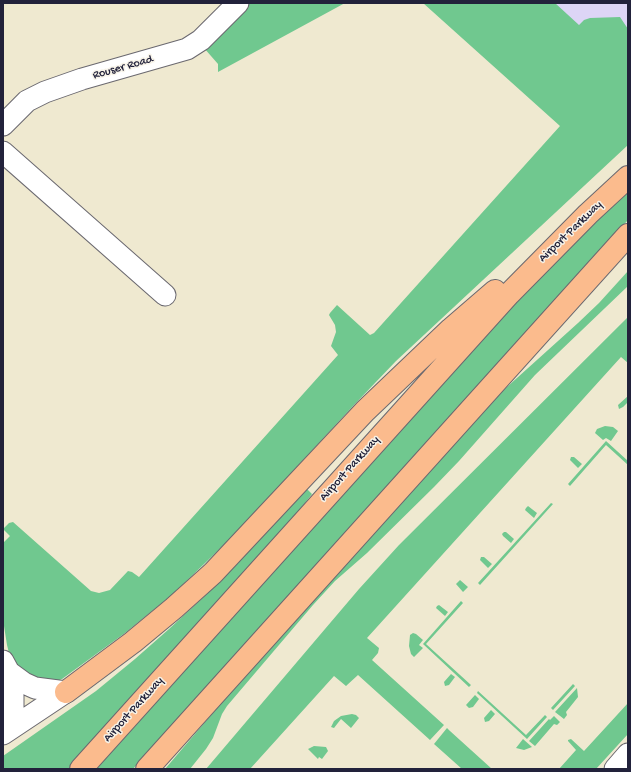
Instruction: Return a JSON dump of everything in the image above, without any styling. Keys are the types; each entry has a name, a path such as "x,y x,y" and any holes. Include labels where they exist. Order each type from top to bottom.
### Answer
{"highway":[{"path":"66,692 133,642 213,573 365,411 452,329 628,177"},
{"name":"Airport Parkway","path":"81,769 509,294 547,254 628,177"},
{"path":"147,769 628,235"}],"street":[{"name":"Rouser Road","path":"3,125 27,101 45,92 187,49 201,40 238,3"},
{"path":"3,152 165,295"},
{"path":"6,666 24,683 35,688 66,692"},
{"path":"3,730 13,711 13,696 6,666"},
{"path":"3,734 66,692"},
{"path":"615,769 628,754"}],"shaded area":[{"path":"549,3 628,3 628,79"}],"green space":[{"path":"249,3 345,3 218,72 218,64 204,48"},
{"path":"423,3 555,3 579,25 584,20 590,18 620,17 628,29 628,145 396,361 233,536 173,594 125,633 62,679 55,682 22,674 9,653 4,626 3,543 10,536 3,529 9,523 13,522 91,591 99,593 110,590 128,571 139,577 338,355 331,346 336,332 335,325 329,315 337,305 370,335 374,333 560,126"},
{"path":"628,190 628,220 133,769 94,769 522,293"},
{"path":"628,271 628,286 535,375 434,487 367,553 335,581 313,605 227,706 222,714 213,738 190,769 165,769 270,646 487,405 578,323 599,303"},
{"path":"628,317 628,363 621,357 367,638 379,648 378,653 372,660 444,725 430,740 358,675 346,686 334,676 250,769 206,769 359,589 399,545"},
{"path":"628,396 628,402 619,409 618,405"},
{"path":"605,426 613,427 618,431 611,441 606,438 603,440 595,433 597,429"},
{"path":"606,441 628,461 628,465 606,445 570,486 568,484"},
{"path":"571,457 574,457 582,464 578,468 570,460"},
{"path":"306,488 312,494 287,526 69,769 3,769 3,756 96,691 135,659 208,593"},
{"path":"551,503 553,504 480,585 478,583"},
{"path":"528,506 537,513 534,518 525,510"},
{"path":"504,532 514,539 511,543 503,536 502,534"},
{"path":"481,557 484,557 492,564 488,568 480,560"},
{"path":"460,580 468,587 463,592 456,584"},
{"path":"461,601 463,603 426,644 471,685 469,687 423,644"},
{"path":"439,605 448,612 445,616 436,608"},
{"path":"413,633 423,640 419,645 423,648 414,657 411,654 409,646 410,635"},
{"path":"451,674 455,677 449,685 445,686 444,682"},
{"path":"573,684 575,686 553,710 551,708"},
{"path":"577,688 578,697 566,712 567,715 564,719 555,712"},
{"path":"478,691 526,735 545,715 547,717 527,739 477,693"},
{"path":"475,695 479,699 473,707 469,708 466,705"},
{"path":"628,703 628,734 596,769 559,769 576,750 568,740 571,739 584,751"},
{"path":"491,710 495,714 489,721 485,722 484,718"},
{"path":"352,714 359,718 351,728 341,719 334,728 331,727 334,721 341,716"},
{"path":"554,716 560,722 557,725 554,724 535,746 529,741 549,719 550,720"},
{"path":"447,728 492,769 462,769 434,744"},
{"path":"523,739 532,747 524,750 516,748"},
{"path":"314,746 326,747 328,751 322,759 319,757 318,759 308,749"}]}
